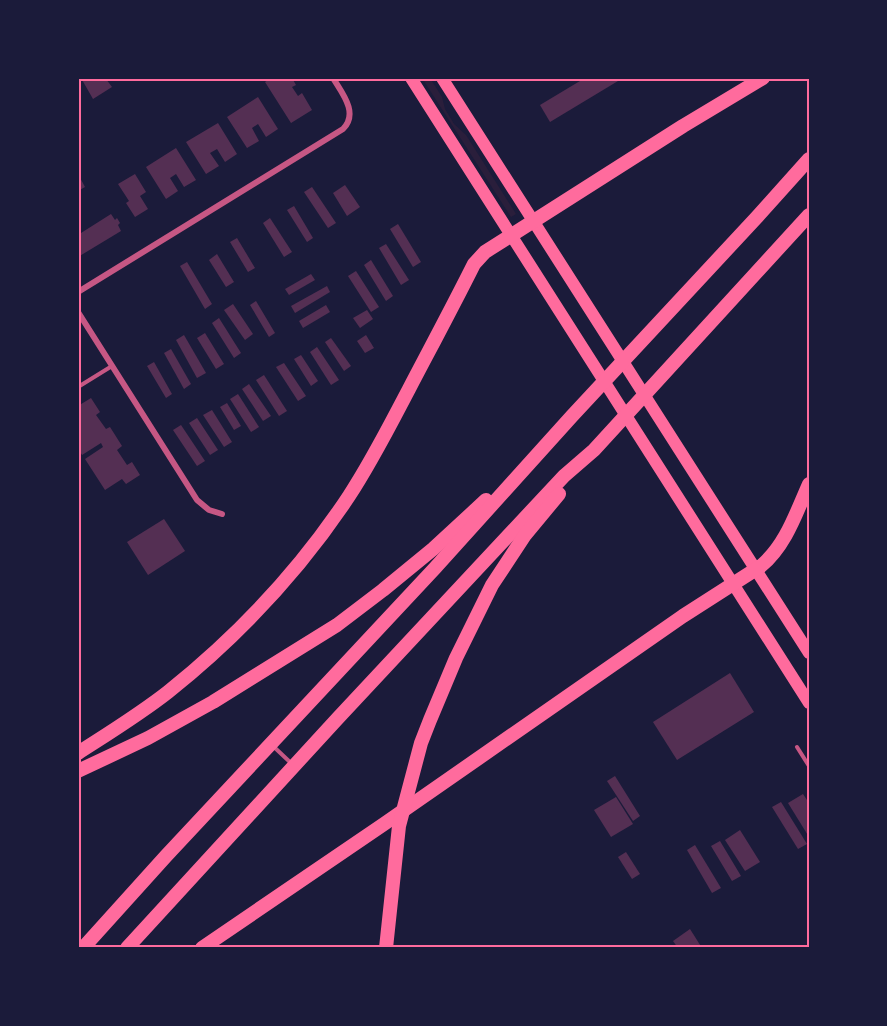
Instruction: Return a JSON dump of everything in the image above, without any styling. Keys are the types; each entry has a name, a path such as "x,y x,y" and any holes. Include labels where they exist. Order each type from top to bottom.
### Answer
{"highway":[{"path":"78,753 125,723 199,666 249,620 287,578 332,520 375,453 474,264 485,252 763,78"},
{"path":"83,948 809,159"},
{"path":"386,948 399,826 421,743 456,658 492,585 525,536 594,450 809,215"},
{"path":"78,771 148,738 213,702 337,625 440,543 561,428"},
{"path":"127,948 564,477 594,450"},
{"path":"202,948 683,616 756,569 772,556 784,540 809,483"}],"main road":[{"path":"411,78 809,703"},
{"path":"442,78 809,653"}],"street":[{"path":"78,292 346,127 350,115 347,100 333,78"},
{"path":"78,312 197,500 209,510 222,514"}],"lane":[{"path":"78,387 112,366"},
{"path":"271,744 294,766"},
{"path":"797,747 809,766"}],"shaded area":[{"path":"422,78 430,78 442,97 445,109 454,124 466,135 516,214 511,217"}],"building":[{"path":"81,78 100,78 102,81 106,79 112,87 93,99"},
{"path":"271,78 292,78 296,85 292,87 298,96 302,93 312,110 291,123 265,82"},
{"path":"585,78 623,78 550,122 540,105"},
{"path":"258,97 278,129 266,137 258,124 252,128 259,141 247,148 227,117"},
{"path":"218,123 237,154 225,162 217,149 210,153 219,166 206,174 186,142"},
{"path":"176,148 196,180 184,187 176,174 170,178 178,191 166,199 146,167"},
{"path":"78,174 85,187 78,191"},
{"path":"135,174 146,192 140,196 148,209 135,217 126,203 129,201 118,184"},
{"path":"345,185 360,207 347,216 333,193"},
{"path":"312,187 336,223 328,228 304,192"},
{"path":"294,206 313,238 307,242 287,210"},
{"path":"111,214 120,223 118,225 121,231 78,257 78,228 81,233"},
{"path":"270,218 292,252 284,257 263,223"},
{"path":"398,224 421,262 413,267 390,229"},
{"path":"237,238 255,268 248,272 230,242"},
{"path":"386,244 409,280 401,285 379,248"},
{"path":"217,254 234,282 226,287 209,260"},
{"path":"371,260 393,296 386,301 364,265"},
{"path":"187,262 212,304 205,309 180,266"},
{"path":"356,271 379,307 371,312 348,276"},
{"path":"311,274 315,280 289,295 285,289"},
{"path":"327,286 330,292 295,313 291,306"},
{"path":"256,301 275,333 269,337 250,305"},
{"path":"233,304 253,334 245,340 224,310"},
{"path":"326,305 330,312 303,328 299,321"},
{"path":"367,310 373,319 360,328 353,318"},
{"path":"219,318 241,353 234,358 212,323"},
{"path":"205,333 224,364 216,369 197,338"},
{"path":"184,335 206,373 197,378 176,340"},
{"path":"366,335 374,348 365,353 357,341"},
{"path":"331,338 351,366 344,371 325,342"},
{"path":"317,347 339,380 331,385 310,352"},
{"path":"171,349 191,384 184,389 164,353"},
{"path":"301,355 318,381 311,386 294,359"},
{"path":"154,362 172,394 166,398 147,366"},
{"path":"284,363 306,396 298,401 276,367"},
{"path":"264,375 287,411 279,416 256,380"},
{"path":"249,384 271,416 263,421 242,389"},
{"path":"238,394 259,427 251,432 230,399"},
{"path":"91,398 100,412 96,415 106,429 110,427 122,446 117,450 127,465 132,462 140,475 126,484 122,479 105,490 85,459 103,447 101,443 82,455 78,448 78,415 81,413 78,406"},
{"path":"227,403 241,426 234,430 220,407"},
{"path":"212,410 232,442 224,447 203,415"},
{"path":"197,418 218,450 210,455 189,423"},
{"path":"181,425 205,461 197,466 173,430"},
{"path":"164,519 185,551 148,575 127,542"},
{"path":"730,673 754,712 677,760 653,722"},
{"path":"615,776 640,816 633,821 607,781"},
{"path":"803,794 809,803 809,837 788,803"},
{"path":"616,797 633,824 611,837 594,810"},
{"path":"781,802 807,844 798,849 772,807"},
{"path":"740,830 760,862 745,871 725,840"},
{"path":"720,841 741,876 732,881 711,846"},
{"path":"695,845 721,888 712,893 687,850"},
{"path":"626,852 640,874 632,879 618,857"},
{"path":"690,929 702,948 678,948 673,941"}]}
